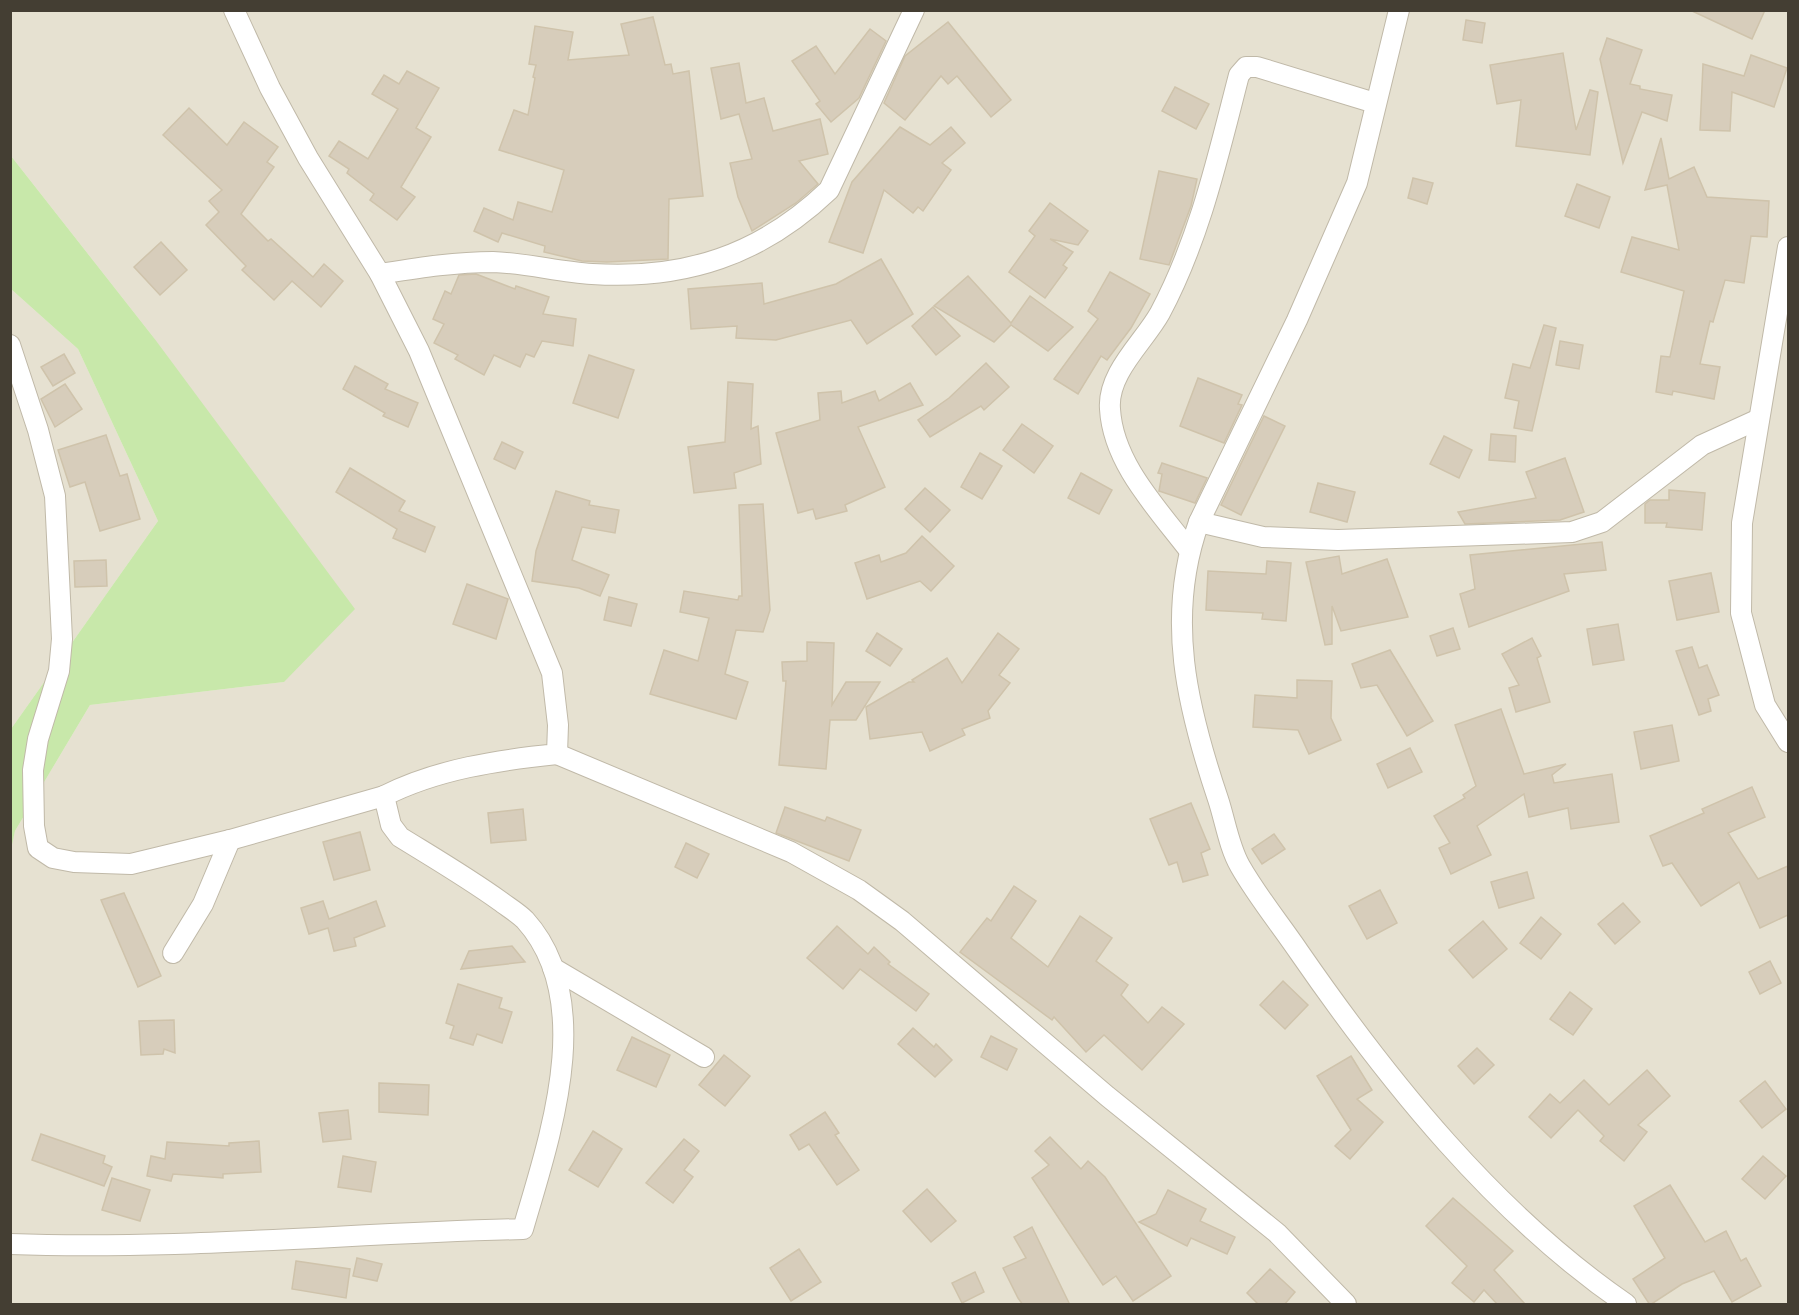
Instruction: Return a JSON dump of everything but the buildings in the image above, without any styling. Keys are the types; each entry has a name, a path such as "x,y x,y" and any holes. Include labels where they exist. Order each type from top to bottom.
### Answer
{"street":[{"path":"234,10 270,88 308,158 380,274 419,351 552,673 558,725 557,754"},
{"path":"380,274 444,263 495,262 592,274 658,275 726,257 772,237 808,210 829,190 914,10"},
{"path":"1399,10 1357,183 1297,320 1199,522 1189,550 1180,612 1185,681 1203,753 1239,865 1319,980 1379,1061 1489,1189 1578,1272 1626,1305"},
{"path":"1189,550 1136,480 1113,434 1109,405 1114,385 1160,314 1188,252 1206,200 1239,75 1246,67 1257,67 1375,103"},
{"path":"1788,248 1742,523 1742,613 1765,705 1788,742"},
{"path":"10,345 38,430 55,496 62,639 59,671 38,739 33,770 34,826 38,848 53,858 74,862 131,864 230,840 384,796 425,779 475,766 505,759 557,754 790,852 859,890 903,921 1107,1096 1277,1233 1346,1305"},
{"path":"1199,522 1263,537 1338,540 1572,532 1602,522 1702,445 1758,419"},
{"path":"10,1244 173,1245 376,1233 523,1229 554,1118 564,1065 562,1017 553,968 543,944 524,919 400,837 391,825 384,796"},
{"path":"173,953 203,904 230,840"},
{"path":"553,968 704,1057"}],"shaded area":[{"path":"11,11 1788,11 1788,1304 11,1304 10,849 15,831 90,705 284,682 154,338 11,156"},
{"path":"11,289 78,349 158,521 11,729"}],"green space":[{"path":"11,156 154,338 355,609 284,682 90,705 15,831 11,849 11,729 158,521 78,349 11,289"}]}
